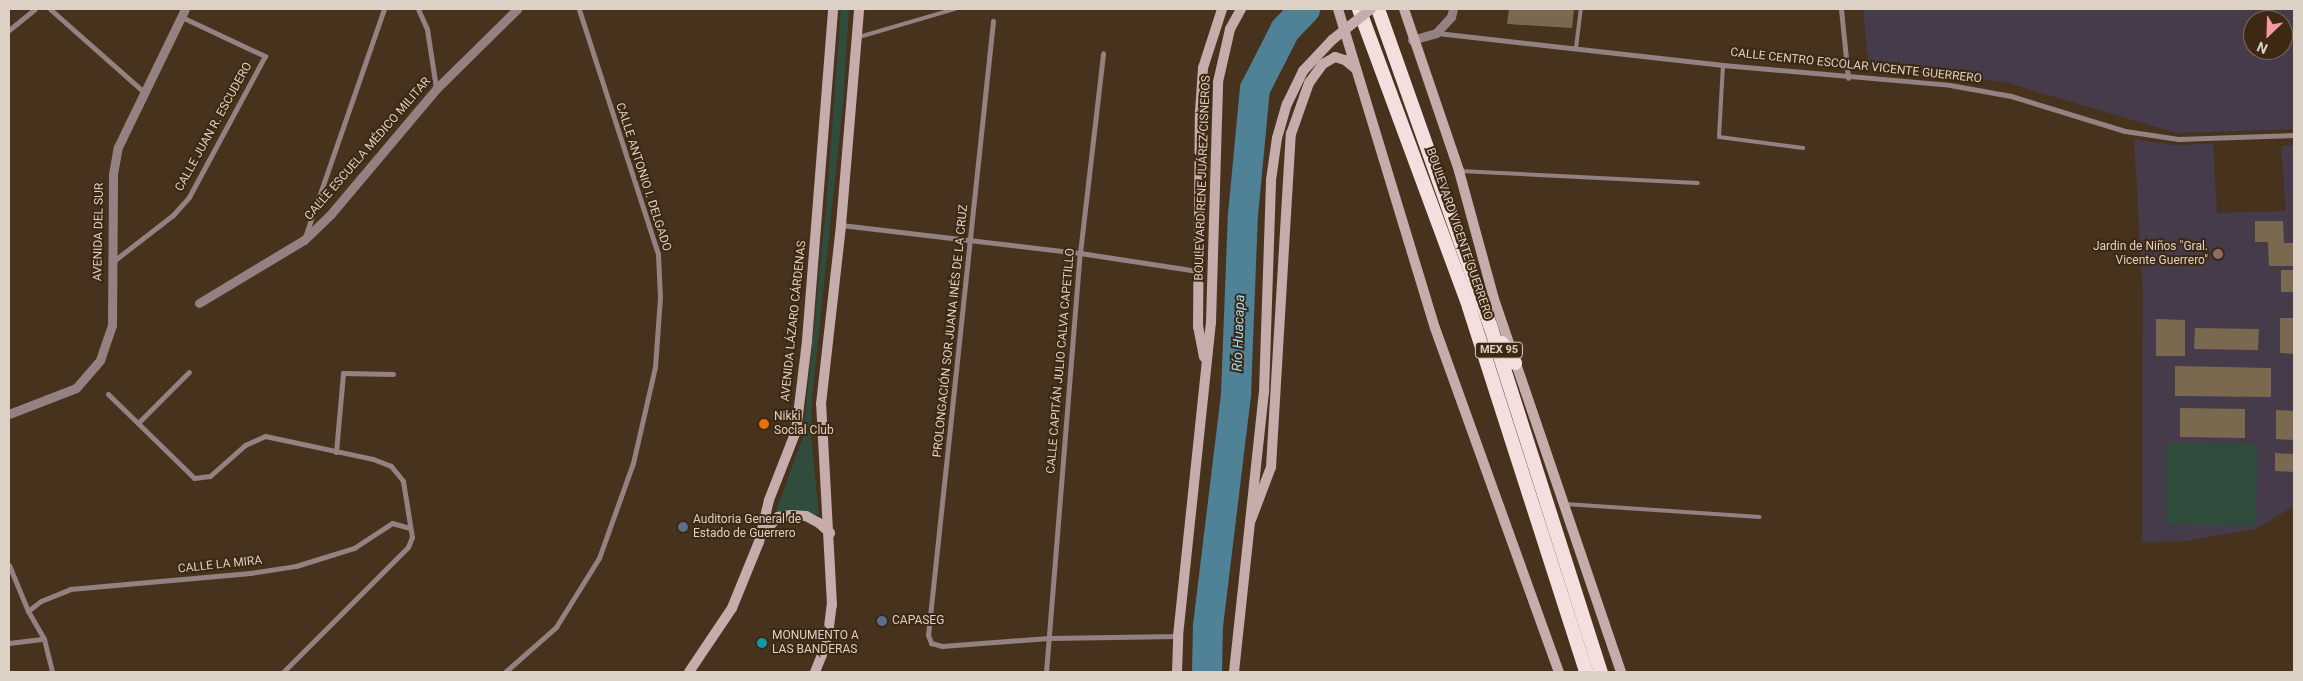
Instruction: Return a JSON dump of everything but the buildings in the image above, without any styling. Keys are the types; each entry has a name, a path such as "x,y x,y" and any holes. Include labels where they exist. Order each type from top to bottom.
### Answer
{"highway":[{"name":"BOULEVARD VICENTE GUERRERO","path":"1359,9 1396,102 1469,307 1586,672"},
{"name":"BOULEVARD VICENTE GUERRERO","path":"1378,9 1490,325 1601,672"},
{"path":"1490,325 1515,363"}],"main road":[{"name":"AVENIDA LÁZARO CÁRDENAS","path":"689,672 732,608 759,542 769,500 796,431 807,341 833,9"},
{"path":"815,672 827,643 832,605 830,533 821,447 821,404 841,225 859,9"},
{"path":"1206,365 1198,326 1203,68 1222,9"},
{"name":"BOULEVARD RENE JUÁREZ CISNEROS","path":"1177,672 1178,636 1211,322 1218,82 1230,28 1241,9"},
{"path":"1338,9 1435,328 1559,672"},
{"path":"1234,672 1238,614 1252,520 1264,394 1271,180 1277,138 1287,104 1303,71 1332,40 1371,9"},
{"name":"BOULEVARD VICENTE GUERRERO","path":"1404,11 1412,40 1459,171 1515,363 1621,672"},
{"path":"1252,520 1271,467 1291,134 1309,84 1323,64 1335,57 1345,60 1356,69"},
{"path":"759,542 769,524 778,517 791,515 806,516 819,522 830,533"}],"street":[{"path":"9,30 35,9"},
{"path":"50,9 146,93"},
{"path":"304,240 384,9"},
{"path":"418,9 427,29 436,89"},
{"name":"CALLE ESCUELA MÉDICO MILITAR","path":"199,303 304,240 330,215 436,89 516,9"},
{"name":"CALLE ANTONIO I. DELGADO","path":"505,672 556,627 599,558 633,463 655,367 660,297 658,254 579,9"},
{"path":"1436,33 1451,17 1453,9"},
{"path":"1841,9 1848,78"},
{"path":"183,13 264,56"},
{"name":"AVENIDA DEL SUR","path":"9,414 76,388 100,360 112,325 110,263 113,174 118,148 183,13"},
{"name":"PROLONGACIÓN SOR JUANA INÉS DE LA CRUZ","path":"993,21 928,635 931,643 942,646 1049,638"},
{"name":"CALLE CENTRO ESCOLAR VICENTE GUERRERO","path":"1412,40 1436,33 1723,66 1848,78 1950,85 2011,96 2126,131 2178,139 2294,135"},
{"name":"CALLE CAPITÁN JULIO CALVA CAPETILLO","path":"1046,672 1080,253 1102,53"},
{"name":"CALLE JUAN R. ESCUDERO","path":"110,263 173,215 189,197 264,56"},
{"path":"841,225 1080,253 1198,272"},
{"path":"138,423 189,372"},
{"path":"336,452 343,373 393,374"},
{"path":"108,394 194,478 210,476 245,445 265,436 391,466 403,481 409,528 412,537 408,547 283,672"},
{"name":"CALLE LA MIRA","path":"28,611 41,601 70,589 250,574 296,566 354,548 392,523 409,528"},
{"path":"9,564 28,611 44,639 52,672"},
{"path":"1049,638 1178,636"},
{"path":"9,643 44,639"},
{"path":"1172,672 1176,658"}],"lane":[{"path":"856,38 955,9"},
{"path":"1576,48 1581,9"},
{"path":"1723,66 1719,137 1804,148"},
{"path":"1459,171 1698,183"},
{"path":"1563,504 1760,517"}],"shaded area":[{"path":"1863,9 2294,9 2294,129 2177,133 2004,82 1869,68"},
{"path":"2134,139 2174,145 2213,144 2217,213 2286,211 2281,146 2294,145 2294,506 2256,529 2186,541 2142,542 2143,294"}],"green space":[{"path":"841,9 849,9 843,103 812,398 811,437 819,515 776,511 803,437 827,196"},
{"path":"2167,443 2257,444 2256,526 2166,524"}],"waterway":[{"name":"Río Huacapa","path":"1207,672 1208,626 1236,394 1243,215 1255,89 1285,30 1305,9"}],"place":[{"name":"Jardin de Niños \"Gral. Vicente Guerrero\"","path":"2218,254"},
{"name":"Nikki Social Club","path":"764,424"},
{"name":"Auditoria General de Estado de Guerrero","path":"683,527"},
{"name":"CAPASEG","path":"882,621"},
{"name":"MONUMENTO A LAS BANDERAS","path":"762,643"}]}
